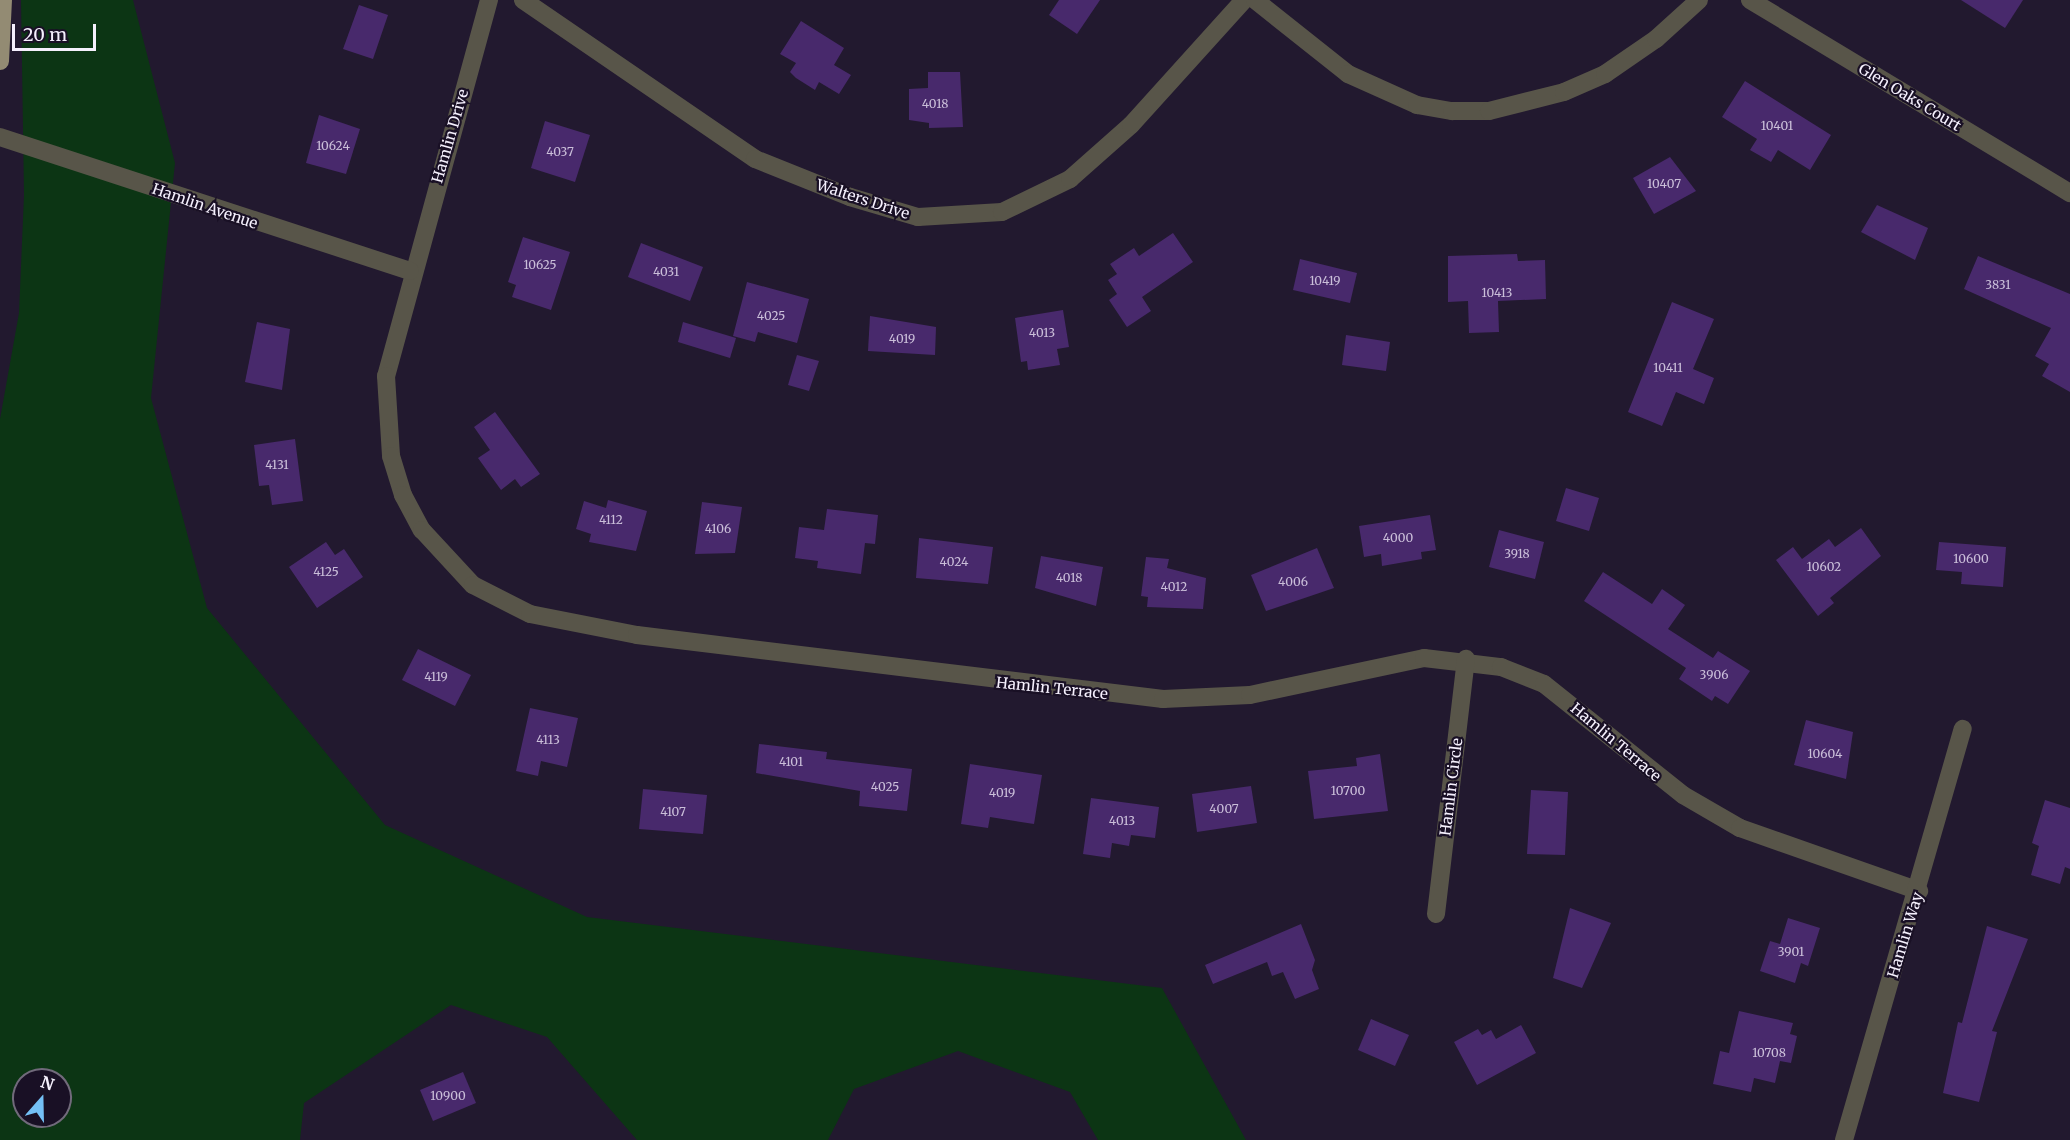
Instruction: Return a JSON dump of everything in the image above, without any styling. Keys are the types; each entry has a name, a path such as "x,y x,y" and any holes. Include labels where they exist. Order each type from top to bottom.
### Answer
{"main road":[{"path":"0,61 3,0"}],"street":[{"name":"Hamlin Drive","path":"410,271 489,0"},
{"name":"Walters Drive","path":"523,0 755,159 850,197 918,217 1002,212 1070,179 1131,125 1244,0"},
{"path":"1256,0 1348,74 1417,105 1452,111 1488,111 1564,92 1605,74 1656,39 1699,0"},
{"name":"Glen Oaks Court","path":"1750,0 2070,193"},
{"name":"Hamlin Avenue","path":"0,137 410,271"},
{"name":"Hamlin Terrace","path":"410,271 386,376 389,447 403,495 446,561 473,585 530,614 649,637 1163,699 1250,695 1378,665 1424,658 1466,659 1544,684 1674,789 1740,828 1919,891"},
{"name":"Hamlin Circle","path":"1436,914 1466,659"},
{"name":"Hamlin Way","path":"1844,1140 1919,891 1963,729"}],"green space":[{"path":"21,0 133,0 175,163 151,398 207,608 385,825 587,917 1162,988 1246,1140 1098,1140 1070,1092 958,1051 854,1089 828,1140 637,1140 547,1037 451,1005 304,1103 300,1140 0,1140 0,419 19,313 24,195"}],"building":[{"path":"1059,0 1100,0 1077,34 1049,15"},
{"path":"1961,0 2023,0 2005,28"},
{"path":"359,5 388,15 373,59 343,49"},
{"path":"801,21 844,48 834,65 851,75 839,94 819,82 815,90 796,78 790,72 796,63 780,54"},
{"path":"928,72 960,72 963,127 929,128 929,123 909,120 909,89 928,88"},
{"path":"1745,81 1831,135 1810,170 1778,150 1771,162 1750,150 1757,139 1722,117"},
{"path":"319,115 360,129 346,174 306,163"},
{"path":"545,121 590,135 575,182 531,168"},
{"path":"1670,157 1696,191 1654,214 1633,178"},
{"path":"1877,205 1928,228 1915,260 1861,232"},
{"path":"1173,233 1193,262 1142,297 1151,311 1127,327 1109,300 1117,294 1108,280 1117,274 1110,264 1134,248 1139,256"},
{"path":"523,237 570,252 551,310 512,297 516,285 508,282"},
{"path":"641,243 703,267 690,301 628,277"},
{"path":"1517,254 1518,261 1545,260 1546,299 1498,301 1499,332 1469,333 1468,301 1448,302 1448,256"},
{"path":"1978,256 2070,294 2070,392 2042,376 2049,364 2035,356 2051,328 1964,289"},
{"path":"1300,259 1357,273 1350,303 1293,290"},
{"path":"747,282 809,299 797,343 758,332 755,342 733,336"},
{"path":"1672,302 1714,319 1693,369 1714,378 1704,404 1676,392 1662,426 1628,412"},
{"path":"1063,310 1069,347 1057,349 1060,365 1028,370 1027,361 1021,362 1015,318"},
{"path":"870,316 936,327 935,355 868,351"},
{"path":"257,322 290,329 282,390 245,382"},
{"path":"683,322 736,338 730,358 678,342"},
{"path":"1346,335 1390,342 1386,371 1342,365"},
{"path":"797,355 819,361 809,391 788,385"},
{"path":"495,412 540,474 521,487 515,479 501,490 478,458 490,450 474,427"},
{"path":"295,439 303,501 272,505 269,485 259,486 254,445"},
{"path":"1566,488 1599,498 1589,531 1556,521"},
{"path":"608,500 647,511 636,551 589,542 591,534 576,529 584,501 606,508"},
{"path":"702,502 742,507 735,553 695,554"},
{"path":"827,509 878,515 875,544 865,543 861,574 817,568 818,561 795,558 799,527 824,530"},
{"path":"1430,515 1436,550 1421,552 1422,559 1382,566 1381,554 1364,557 1359,526"},
{"path":"1861,528 1881,556 1830,598 1834,603 1818,616 1776,560 1793,547 1802,559 1829,539 1835,547"},
{"path":"1499,530 1544,542 1535,579 1489,567"},
{"path":"919,538 993,547 988,584 916,578"},
{"path":"326,542 335,555 344,549 363,577 317,608 289,567"},
{"path":"1939,542 2006,547 2003,587 1961,584 1962,572 1936,570"},
{"path":"1317,548 1334,588 1266,611 1251,575"},
{"path":"1041,556 1103,567 1096,606 1035,588"},
{"path":"1146,557 1169,559 1167,568 1206,578 1203,609 1147,607 1148,597 1141,596"},
{"path":"1603,572 1652,604 1662,589 1685,605 1668,629 1713,658 1718,651 1750,671 1728,704 1715,696 1712,701 1679,679 1686,668 1584,601"},
{"path":"418,649 471,675 455,706 402,680"},
{"path":"530,708 578,718 567,767 541,761 538,776 516,771"},
{"path":"1806,720 1853,732 1846,779 1794,765"},
{"path":"759,744 827,752 826,759 912,769 907,811 859,806 860,791 756,773"},
{"path":"1380,754 1388,811 1314,819 1308,771 1357,766 1356,758"},
{"path":"970,764 1042,775 1034,824 990,817 988,828 961,824"},
{"path":"1251,786 1257,823 1197,832 1192,794"},
{"path":"643,789 707,795 703,834 639,829"},
{"path":"1531,790 1568,792 1565,855 1527,854"},
{"path":"1091,798 1159,807 1155,838 1131,835 1129,846 1112,843 1110,858 1083,854"},
{"path":"2045,800 2070,808 2070,869 2065,867 2060,884 2031,875 2039,846 2032,843"},
{"path":"1570,908 1611,923 1582,988 1553,978"},
{"path":"1788,918 1820,928 1808,966 1801,963 1795,983 1760,971 1770,941 1780,944"},
{"path":"1301,924 1315,960 1312,970 1319,989 1295,999 1283,972 1272,976 1267,962 1213,984 1205,965"},
{"path":"1987,926 2028,939 1992,1031 1997,1032 1979,1102 1943,1093 1958,1022 1962,1023"},
{"path":"1739,1011 1793,1023 1790,1034 1797,1036 1791,1063 1780,1061 1775,1083 1754,1078 1751,1092 1713,1084 1720,1051 1729,1053"},
{"path":"1371,1019 1409,1035 1395,1066 1358,1050"},
{"path":"1521,1025 1536,1053 1477,1085 1454,1042 1478,1029 1482,1035 1491,1030 1496,1039"},
{"path":"463,1072 476,1103 433,1121 420,1090"}]}
